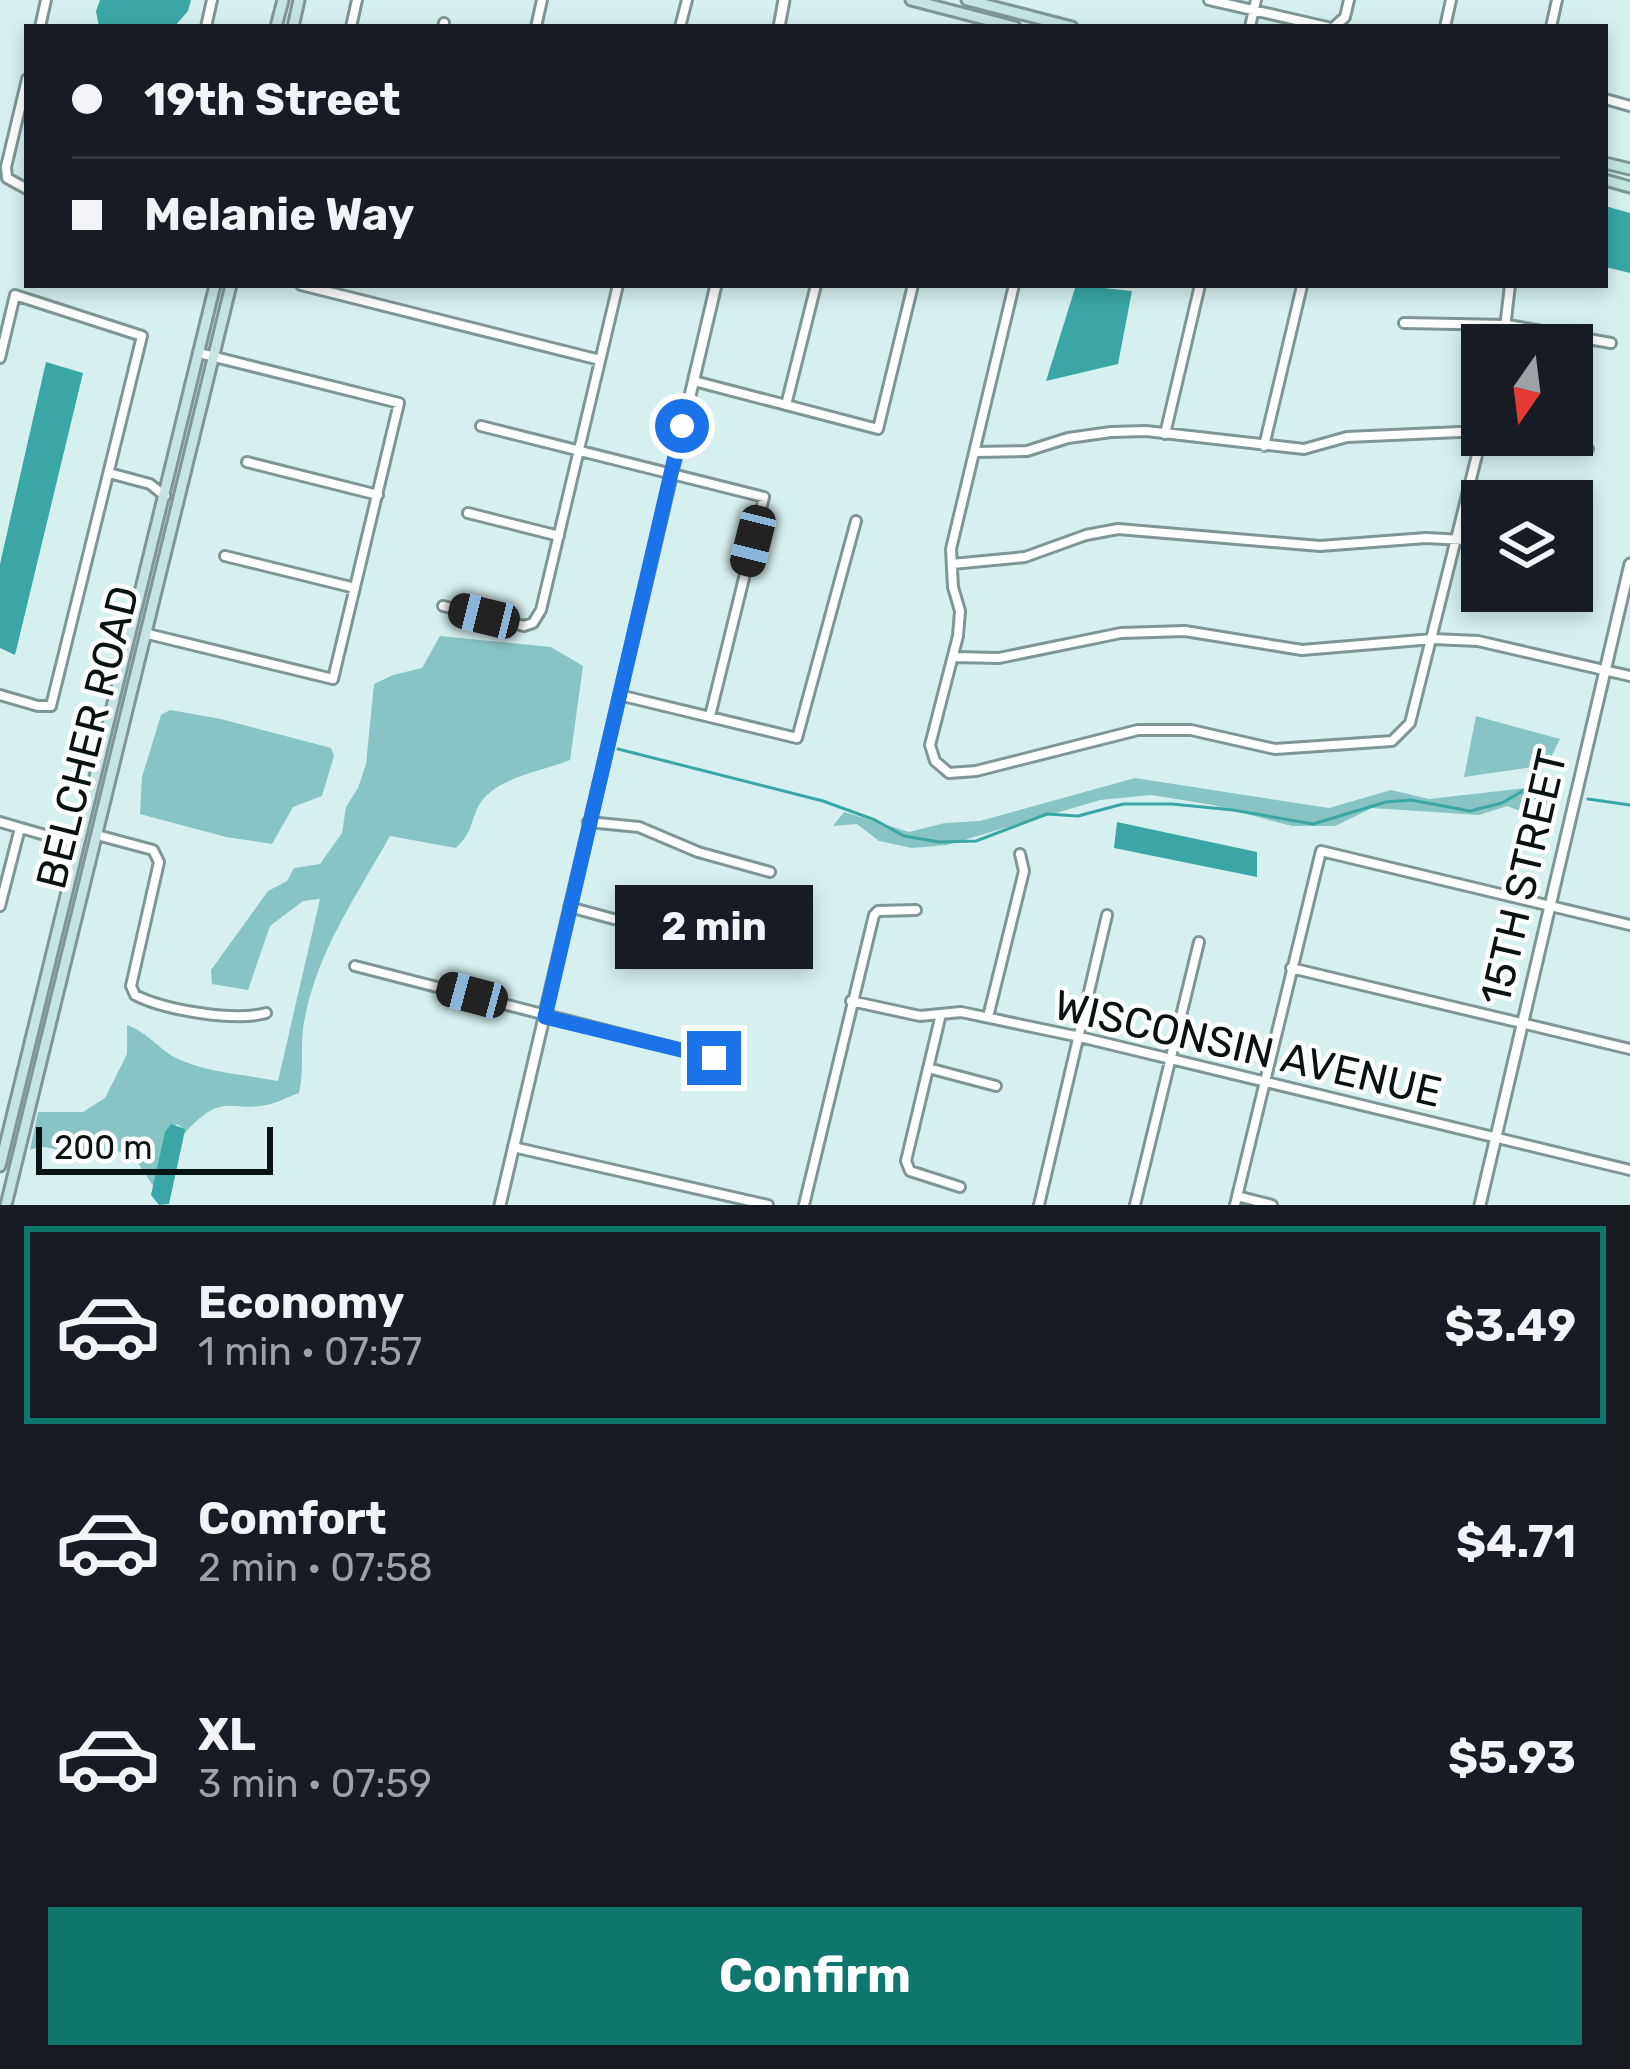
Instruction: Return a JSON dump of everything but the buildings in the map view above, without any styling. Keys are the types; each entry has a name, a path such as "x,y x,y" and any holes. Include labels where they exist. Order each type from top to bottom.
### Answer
{"main road":[{"path":"911,0 1003,24"},
{"path":"967,0 1060,24"},
{"path":"980,18 983,4"},
{"name":"BELCHER ROAD","path":"0,1166 214,288"},
{"name":"BELCHER ROAD","path":"6,1205 230,288"}],"street":[{"path":"1208,0 1316,24"},
{"path":"1251,24 1256,0"},
{"path":"1334,24 1345,17 1349,0"},
{"path":"24,91 6,166 8,178 24,187"},
{"path":"313,288 600,361"},
{"path":"443,606 524,626 533,623 541,610 617,288"},
{"path":"500,1205 715,288"},
{"path":"786,405 815,288"},
{"path":"694,381 878,429 912,288"},
{"path":"1012,288 952,549 953,587 960,611 930,745 935,761 949,773 976,771 1138,730 1191,730 1275,749 1392,741 1406,730 1477,456"},
{"path":"1166,434 1199,288"},
{"path":"1264,446 1302,288"},
{"path":"1508,324 1510,288"},
{"path":"0,358 15,295 142,336 51,706 0,695"},
{"path":"1404,323 1461,324"},
{"path":"1593,340 1611,343"},
{"path":"148,634 333,679 399,403 199,352"},
{"path":"481,426 764,497 710,716"},
{"path":"975,452 1027,451 1111,432 1304,449 1347,437 1461,434"},
{"path":"247,462 378,495"},
{"path":"109,473 151,484 165,496"},
{"path":"468,513 559,536"},
{"path":"620,694 797,738 856,520"},
{"path":"952,563 1024,557 1086,535 1118,530 1320,547 1461,538"},
{"path":"225,556 355,588"},
{"name":"15TH STREET","path":"1480,1205 1630,564"},
{"path":"953,657 999,658 1144,630 1212,634 1301,650 1432,639 1519,648 1630,676"},
{"path":"0,822 66,842"},
{"path":"588,822 639,827 698,852 770,872"},
{"path":"0,906 20,828"},
{"path":"97,835 153,850 159,862 130,986 134,995 192,1012 243,1020 266,1012"},
{"path":"1273,1205 1236,1201 1321,851 1630,925"},
{"path":"988,1017 1024,871 1020,854"},
{"path":"569,907 684,938 697,947"},
{"path":"804,1205 874,915 916,910"},
{"path":"1039,1205 1108,915"},
{"path":"1136,1205 1198,942"},
{"path":"356,966 714,1058"},
{"path":"1291,968 1630,1049"},
{"name":"WISCONSIN AVENUE","path":"851,1001 920,1016 961,1012 988,1017 1630,1170"},
{"path":"941,1014 906,1161 910,1171 960,1187"},
{"path":"928,1068 996,1086"},
{"path":"513,1147 767,1205"}],"shaded area":[{"path":"100,0 191,0 177,24 98,24"},
{"path":"1608,207 1630,213 1630,273 1608,268"},
{"path":"1075,288 1132,291 1118,364 1046,381"},
{"path":"46,362 83,373 15,655 0,648 0,564"},
{"path":"440,636 551,647 583,666 570,760 494,789 478,807 456,848 390,836 319,969 303,1027 299,1093 271,1104 218,1107 184,1134 177,1124 163,1141 154,1187 130,1151 79,1156 44,1147 30,1150 38,1112 83,1112 105,1098 127,1054 127,1025 183,1061 278,1081 320,899 303,901 270,926 248,990 212,984 211,970 268,891 287,881 294,868 320,864 342,833 346,807 366,764 374,684 422,668"},
{"path":"170,710 331,748 334,756 322,796 293,807 272,844 140,814 142,777 161,715"},
{"path":"1476,716 1560,739 1550,759 1540,766 1464,777"},
{"path":"1135,778 1329,808 1391,790 1429,799 1552,785 1555,804 1552,823 1507,806 1479,815 1372,808 1335,826 1292,826 1151,795 1100,800 947,845 912,848 879,841 857,824 833,826 844,812 909,832 980,821"},
{"path":"1117,822 1257,852 1257,877 1114,848"},
{"path":"171,1124 185,1129 169,1204 159,1205 151,1195 165,1132"}],"waterway":[{"path":"618,749 823,801 904,836 939,842 976,841 1047,814 1078,816 1123,804 1233,810 1313,824 1386,802 1411,800 1470,811 1502,803 1526,789 1554,792"},
{"path":"1588,799 1630,805"}],"route":[{"path":"682,426 545,1017 714,1058"}]}
